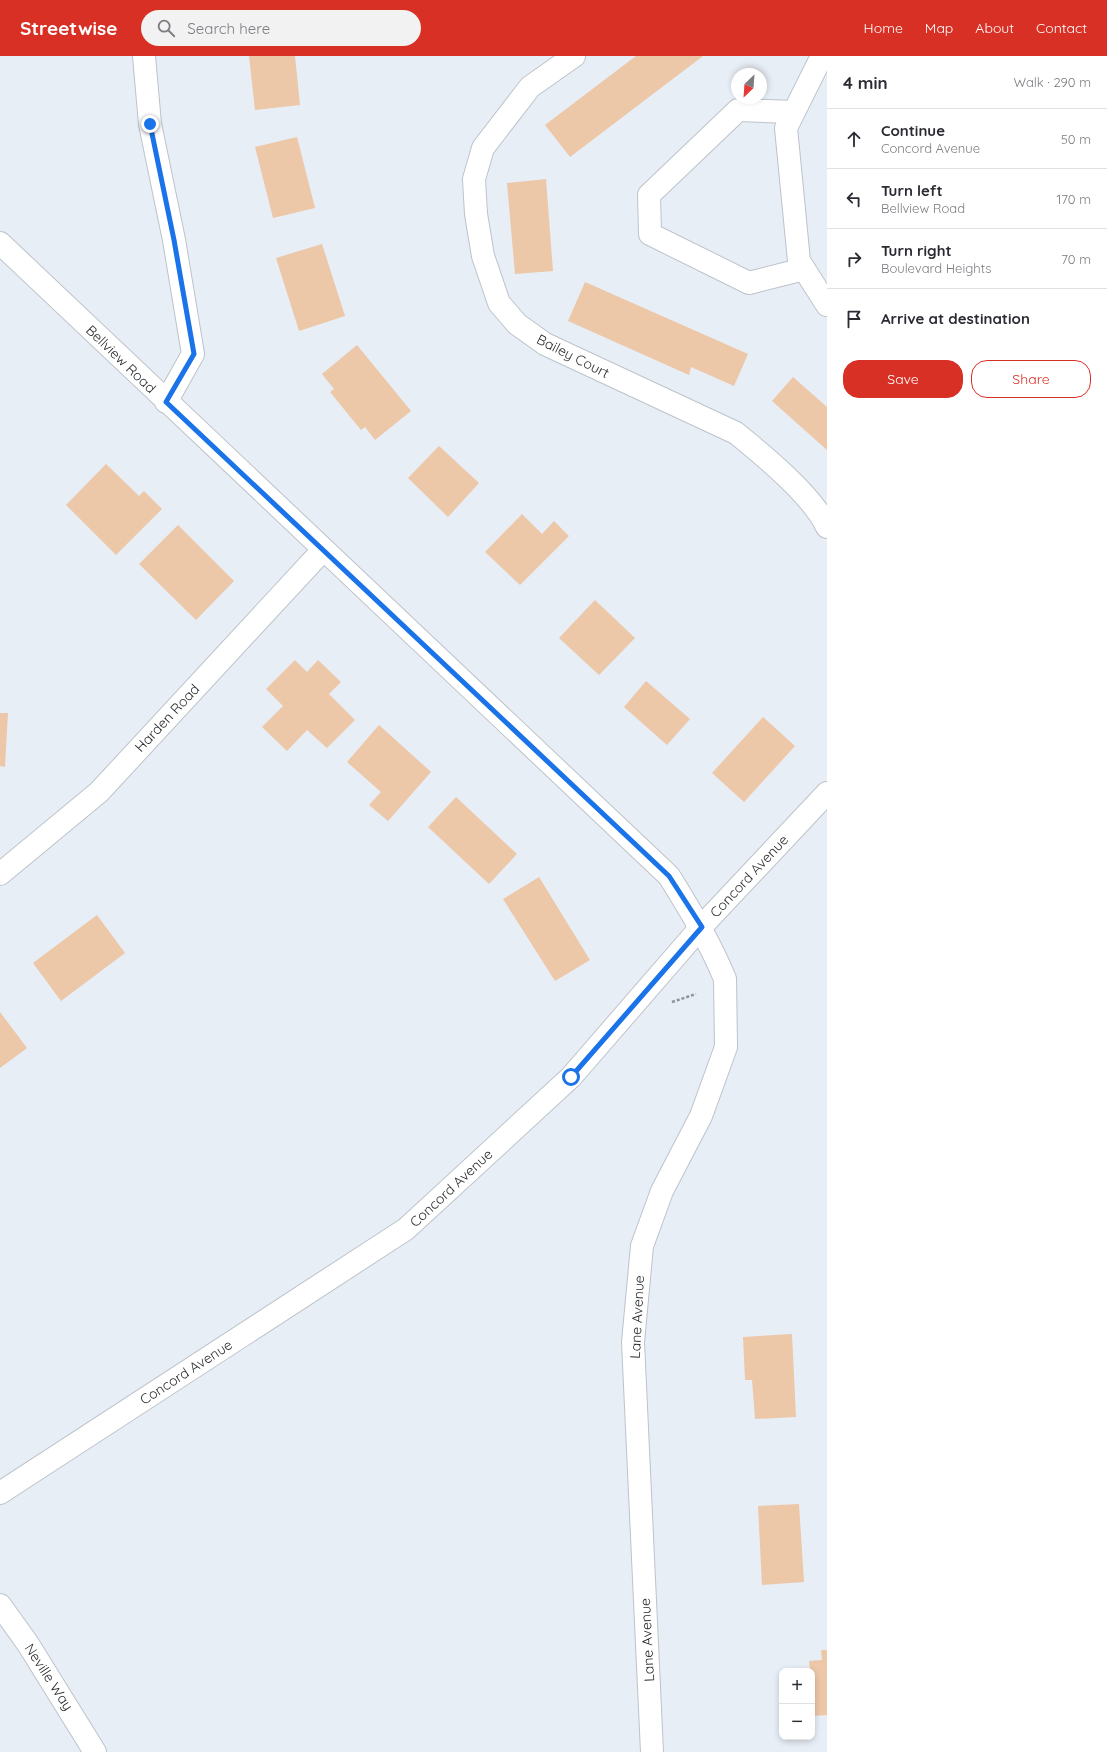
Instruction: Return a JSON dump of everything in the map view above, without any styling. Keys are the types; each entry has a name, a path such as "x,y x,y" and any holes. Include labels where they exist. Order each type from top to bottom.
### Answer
{"street":[{"path":"144,56 150,124 174,240 194,354 166,402"},
{"name":"Bailey Court","path":"574,56 530,87 483,148 474,180 476,214 483,256 499,303 517,324 545,344 736,433 758,451 798,490 824,519 827,527"},
{"path":"822,56 786,128 799,261 827,304"},
{"path":"793,112 738,110 649,195 650,234 749,283 804,269"},
{"name":"Bellview Road","path":"0,243 166,402 669,876 702,927"},
{"name":"Harden Road","path":"0,874 99,792 323,550"},
{"name":"Concord Avenue","path":"0,1493 406,1229 571,1077 702,927 827,793"},
{"name":"Lane Avenue","path":"652,1752 633,1342 642,1246 662,1191 701,1116 726,1047 725,978 702,927"},
{"name":"Neville Way","path":"0,1605 28,1644 95,1752"}],"path":[{"path":"669,1003 696,994"}],"building":[{"path":"249,56 295,56 300,105 255,110"},
{"path":"636,56 703,56 570,157 545,125"},
{"path":"297,137 315,208 273,218 255,147"},
{"path":"546,179 553,271 515,274 507,183"},
{"path":"322,244 345,316 299,331 276,258"},
{"path":"585,282 748,354 734,386 691,367 689,375 568,321"},
{"path":"357,345 411,411 375,440 365,427 361,430 330,392 334,389 322,374"},
{"path":"793,377 827,407 827,450 772,401"},
{"path":"439,446 479,483 448,517 408,478"},
{"path":"106,464 139,496 144,491 162,509 116,555 66,505"},
{"path":"522,514 542,534 554,521 569,536 520,585 485,552"},
{"path":"178,525 234,581 196,620 139,564"},
{"path":"595,600 635,638 599,675 559,638"},
{"path":"295,660 307,672 318,660 341,682 329,694 355,720 327,748 307,730 287,751 262,727 283,706 266,689"},
{"path":"646,681 690,719 667,745 624,707"},
{"path":"0,713 8,713 5,767 0,766"},
{"path":"763,717 795,746 744,802 712,773"},
{"path":"379,725 431,772 388,821 369,805 381,792 347,762"},
{"path":"456,797 517,854 489,884 428,827"},
{"path":"539,877 590,960 555,981 503,899"},
{"path":"97,915 125,953 61,1001 33,963"},
{"path":"0,1012 27,1048 0,1068"},
{"path":"792,1334 796,1417 755,1419 752,1380 745,1380 743,1337"},
{"path":"799,1504 804,1582 762,1585 758,1506"},
{"path":"821,1650 827,1650 827,1715 815,1716 815,1668 810,1668 809,1661 822,1660"}],"route":[{"path":"150,124 174,240 194,354 166,402 669,876 702,927 571,1077"}]}
